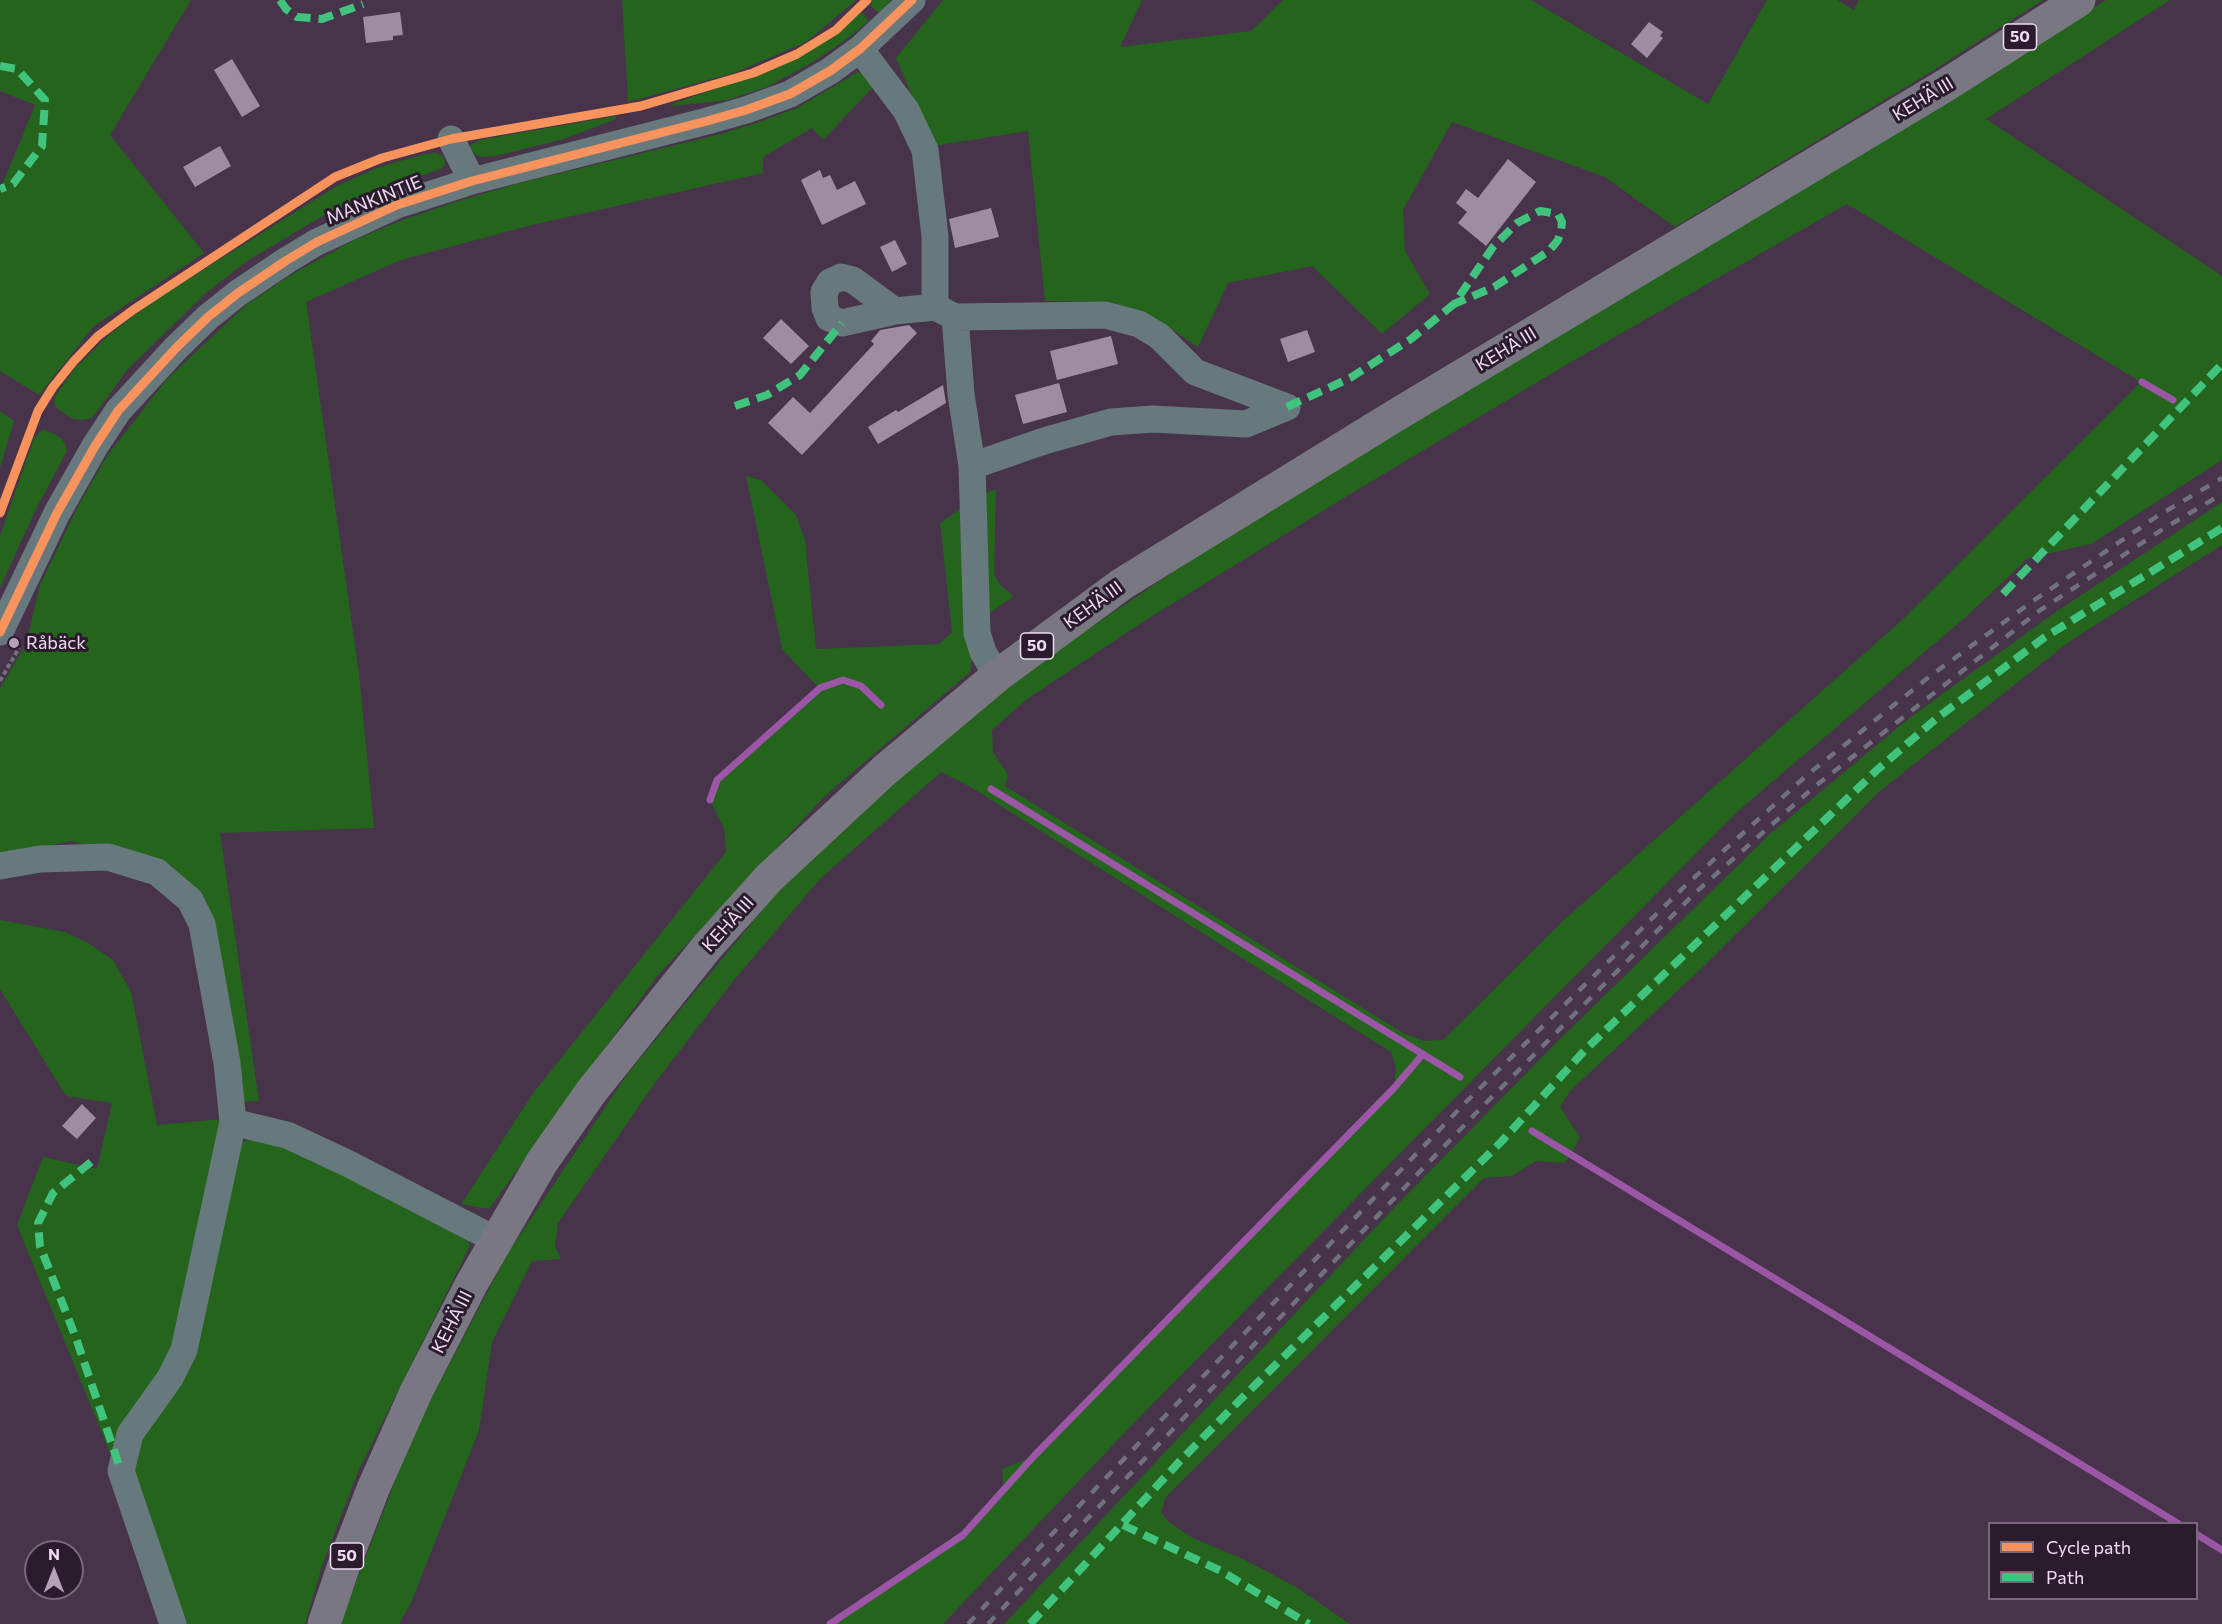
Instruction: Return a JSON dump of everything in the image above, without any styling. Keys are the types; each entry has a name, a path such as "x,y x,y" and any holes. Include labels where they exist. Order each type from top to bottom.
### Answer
{"highway":[{"name":"KEHÄ III","path":"324,1624 373,1489 416,1392 496,1240 542,1162 591,1092 706,947 769,879 885,770 996,676 1132,578 1383,423 1946,85 2079,0"}],"street":[{"name":"MANKINTIE","path":"10,639 57,513 118,411 176,348 208,317 238,293 317,242 397,205 472,181 747,110 790,93 830,70 860,49 912,0"},
{"path":"860,49 906,110 925,150 945,312 972,466 977,633 983,652 996,676"},
{"path":"451,139 472,181"},
{"path":"895,311 1105,315 1139,324 1159,336 1195,372 1287,407 1246,424 1153,419 1112,422 1044,441 972,466"},
{"path":"0,866 40,859 108,857 157,872 190,900 201,924 228,1063 233,1122 184,1350 170,1378 130,1434 121,1471 173,1624"},
{"path":"233,1122 287,1135 347,1163 496,1240"}],"path":[{"path":"0,681 10,639"}],"green space":[{"path":"0,0 191,0 110,135 204,253 94,326 39,395 0,371 0,190 35,105 0,91"},
{"path":"622,0 856,0 806,42 734,73 628,102"},
{"path":"871,0 891,0 879,13 871,6"},
{"path":"943,0 1142,0 1120,47 1251,31 1283,0 1531,0 1708,104 1767,0 1837,0 1854,10 1859,0 2043,0 1932,71 1675,227 1605,177 1452,122 1403,210 1405,251 1430,294 1382,334 1312,266 1228,283 1198,347 1155,318 1110,302 1045,301 1028,131 933,146 896,58"},
{"path":"2106,0 2170,0 1986,119 2222,276 2222,460 2091,544 2028,558 1967,616 1738,811 1133,1424 943,1624 833,1624 963,1535 1004,1491 1002,1469 1035,1456 1394,1089 1396,1068 1391,1052 971,787 941,772 820,879 734,980 655,1083 558,1223 555,1246 561,1259 532,1261 492,1342 479,1430 411,1603 399,1624 340,1624 415,1429 508,1253 628,1073 774,896 912,763 1051,654 1237,529 1912,123","holes":["1847,204 2141,382 1901,621 1564,920 1443,1040 1424,1041 1403,1033 1005,786 1008,775 993,752 992,730 1027,699 1141,623 1571,362"]},
{"path":"862,12 869,21 844,41 813,62 767,87 728,100 673,106 672,104 774,68 818,44 854,14"},
{"path":"858,72 878,82 823,140 812,128 763,157 763,173 532,225 401,260 306,302 359,674 374,828 220,833 259,1101 241,1102 204,904 172,866 70,841 0,857 0,688 26,644 40,585 78,506 107,456 166,380 246,305 289,276 354,240 455,202 516,184 721,134 762,121 797,108"},
{"path":"616,116 616,119 564,139 496,156 483,157 470,150 471,145 479,140"},
{"path":"436,153 443,156 445,162 443,168 363,197 319,218 247,261 206,293 128,369 92,418 73,419 54,404 55,396 75,368 110,334 152,302 335,187 379,167"},
{"path":"0,411 14,421 0,468"},
{"path":"43,429 60,437 67,451 36,509 0,588 0,536 34,438"},
{"path":"746,476 761,480 796,515 805,540 816,649 939,644 952,632 940,523 966,505 974,648 970,672 825,796 658,975 489,1209 461,1204 534,1092 726,852 724,828 710,800 717,780 819,688 782,649"},
{"path":"996,489 994,575 1002,587 1014,596 984,617 979,496"},
{"path":"2222,502 2222,545 2070,641 1880,791 1702,968 1570,1091 1560,1107 1580,1137 1564,1163 1536,1161 1512,1176 1484,1178 1165,1498 1161,1513 1170,1523 1193,1538 1245,1560 1296,1587 1350,1624 1004,1624 1390,1212 1557,1042 1770,834 1908,719 2057,611"},
{"path":"0,920 65,932 90,944 113,960 131,992 157,1125 223,1119 169,1365 113,1460 17,1225 43,1157 97,1169 112,1103 66,1096 0,989"},
{"path":"260,1137 282,1140 465,1234 470,1246 358,1472 322,1566 305,1624 183,1624 132,1479 133,1451 151,1425 242,1142"}],"building":[{"path":"400,12 403,35 393,36 393,40 366,43 363,17"},
{"path":"1649,22 1663,32 1660,36 1663,38 1647,58 1631,44"},
{"path":"232,59 260,106 242,117 214,70"},
{"path":"220,146 231,166 195,187 183,167"},
{"path":"1508,159 1536,182 1486,246 1458,223 1467,212 1456,203 1466,189 1478,198"},
{"path":"820,170 823,178 830,175 837,190 855,181 866,204 822,225 801,180"},
{"path":"991,208 999,237 955,248 949,219"},
{"path":"895,240 907,264 892,272 880,247"},
{"path":"781,319 809,346 791,364 763,338"},
{"path":"909,325 917,333 802,455 768,423 793,397 810,413 874,344 871,341 880,330"},
{"path":"1307,330 1315,352 1288,362 1280,339"},
{"path":"1111,336 1118,364 1057,380 1050,351"},
{"path":"1059,383 1067,412 1023,424 1015,395"},
{"path":"943,385 946,403 878,444 868,427"},
{"path":"82,1104 96,1118 77,1139 62,1126"}],"waterway":[{"path":"2142,382 2173,400"},
{"path":"710,800 717,780 820,688 843,680 861,686 881,705"},
{"path":"991,789 1460,1077"},
{"path":"830,1624 963,1535 1034,1456 1394,1088 1423,1054"},
{"path":"1532,1131 2176,1522"},
{"path":"2198,1535 2222,1550"}],"railway":[{"path":"968,1624 1466,1102 1687,884 1806,776 1930,676 2033,601 2156,517 2222,478"},
{"path":"988,1624 1477,1112 1696,892 1814,787 2039,611 2163,529 2222,494"}],"marked path":[{"path":"280,0 286,9 297,17 322,19 363,4"},
{"path":"0,66 17,69 45,100 42,146 13,184 0,189"},
{"path":"1287,407 1350,378 1411,339 1454,304 1493,247 1517,223 1540,211 1558,214 1562,222 1561,231 1558,240 1549,251 1494,287 1454,304"},
{"path":"735,406 767,395 800,375 842,323"},
{"path":"2003,594 2222,364"},
{"path":"1030,1624 1180,1461 1501,1142 1586,1049 1877,770 1937,718 2045,637 2222,528"},
{"path":"91,1162 53,1193 38,1223 40,1246 76,1338 121,1471"},
{"path":"1123,1525 1221,1571 1309,1624"}],"cycle path":[{"path":"0,513 38,411 53,387 98,336 133,310 335,177 382,158 451,139 641,106 753,73 797,54 836,30 867,0"},
{"path":"0,632 57,513 118,411 176,348 208,317 238,293 317,242 397,205 472,181 746,110 790,94 830,71 860,49 912,0"}],"place":[{"name":"Råbäck","path":"14,643"}]}
